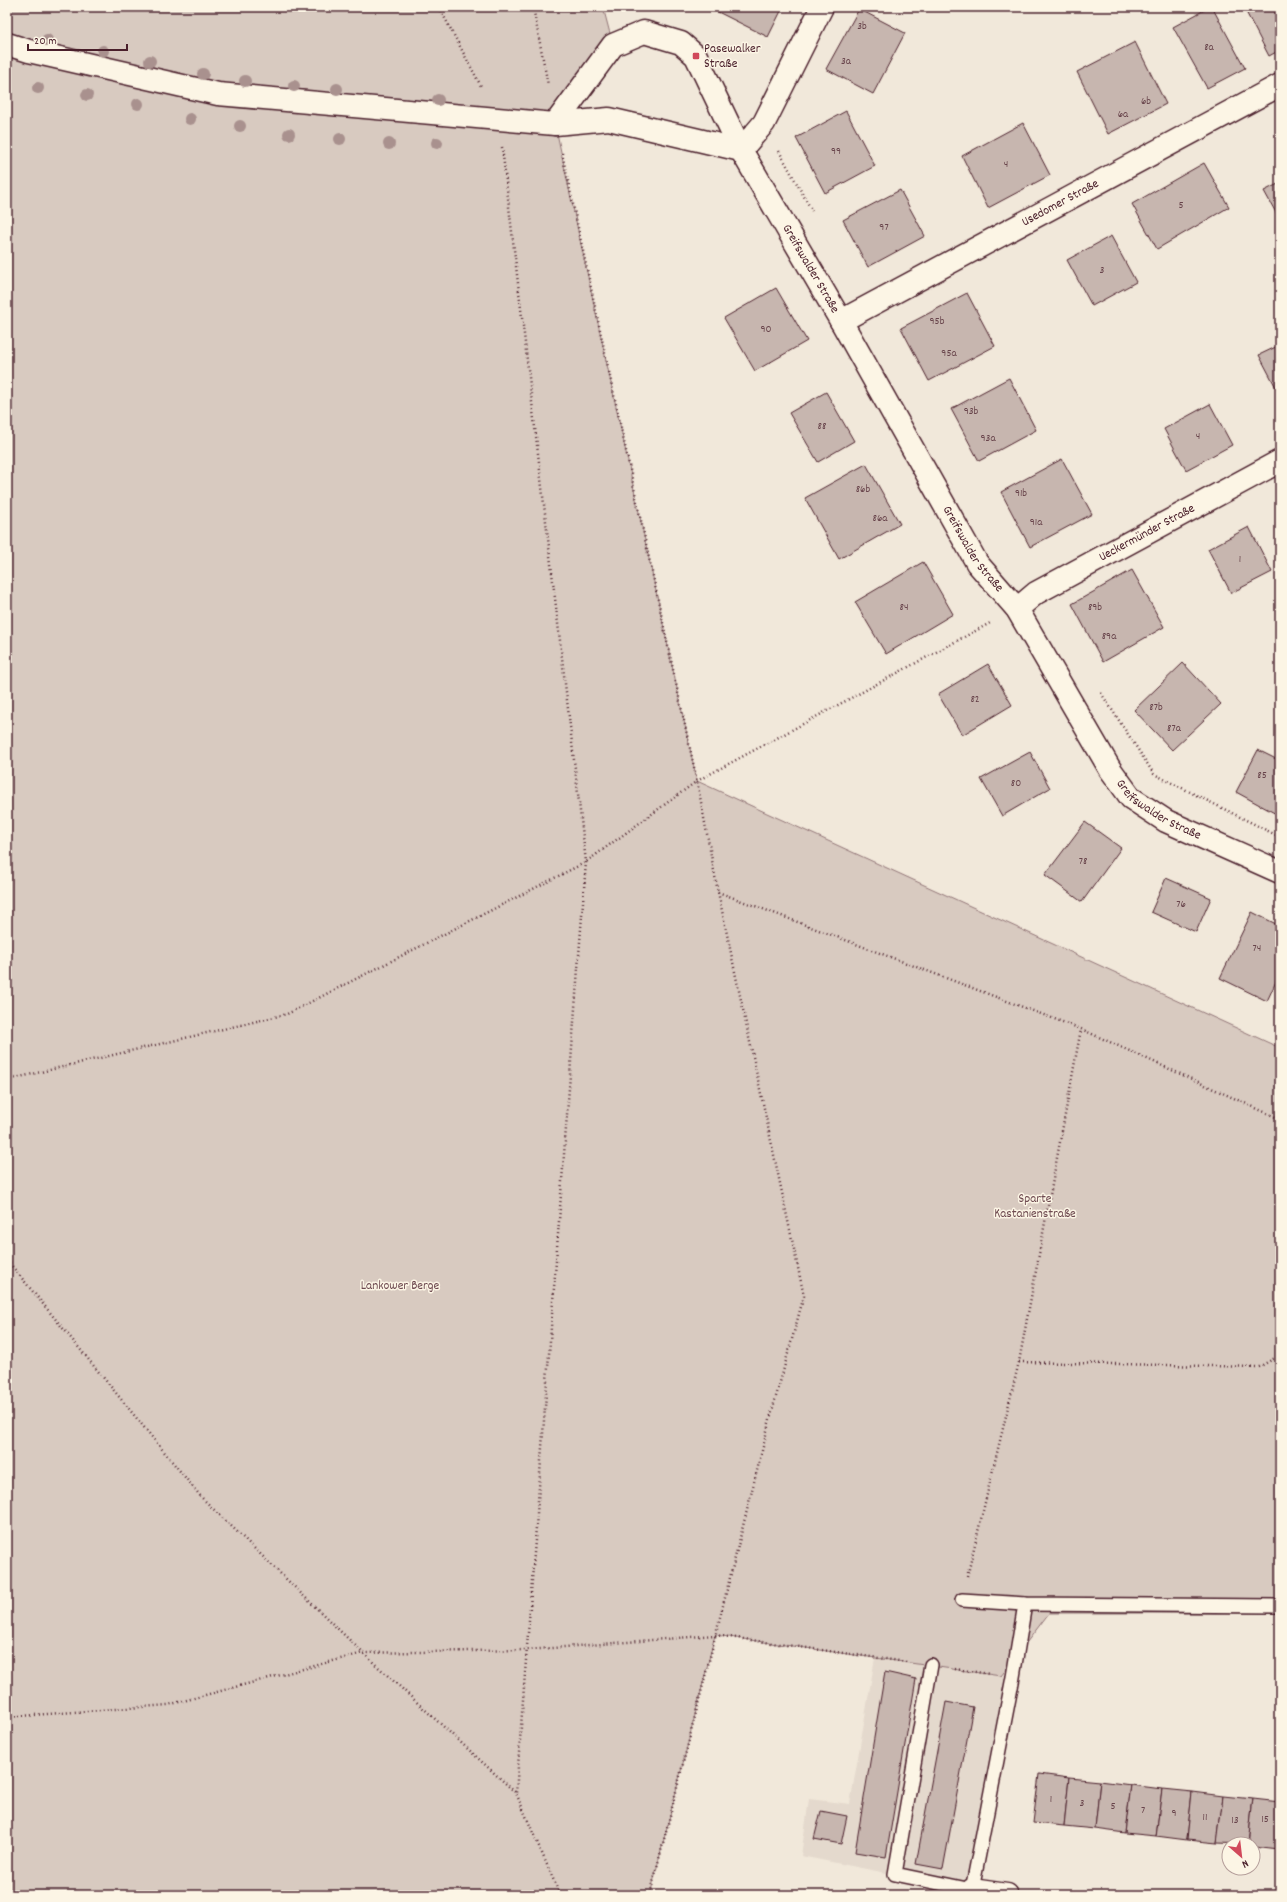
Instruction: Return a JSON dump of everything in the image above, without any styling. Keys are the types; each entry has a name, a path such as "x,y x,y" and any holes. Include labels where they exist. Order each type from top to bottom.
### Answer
{"street":[{"path":"7,44 29,51 218,94 555,124 609,118 741,150 764,123 822,7"},
{"name":"Greifswalder Straße","path":"555,124 613,45 644,32 681,43 696,56 741,150 841,321 977,562 1017,609 1110,770 1131,798 1166,821 1280,872"},
{"name":"Usedomer Straße","path":"841,321 1280,85"},
{"name":"Ueckermünder Straße","path":"1017,609 1036,593 1280,461"},
{"path":"972,1893 1007,1895"}],"lane":[{"path":"962,1600 1025,1604 1280,1606"},
{"path":"931,1665 895,1874 972,1893 1013,1677 1025,1604"}],"path":[{"path":"439,7 498,119 586,862 516,1793"},
{"path":"533,7 555,124 697,781 718,892 804,1296 772,1411 650,1895"},
{"path":"764,123 813,212"},
{"path":"7,1080 287,1014 586,862 697,781 1017,609"},
{"path":"1099,690 1154,774 1280,837"},
{"path":"718,892 1081,1030 1280,1119"},
{"path":"962,1600 1019,1362 1081,1030"},
{"path":"7,1260 202,1498 363,1653 516,1793 560,1895"},
{"path":"1019,1362 1259,1367 1280,1355"},
{"path":"7,1717 168,1705 363,1653 527,1650 715,1635 1013,1677"}],"shaded area":[{"path":"875,1658 1013,1677 972,1890 801,1856 809,1799 850,1804"}],"green space":[{"name":"Lankower Berge","path":"7,7 603,7 613,45 555,124 697,781 1280,1048 1280,1613 1049,1613 1001,1676 715,1635 650,1895 7,1895"}],"building":[{"path":"718,7 783,7 768,37 716,11"},
{"path":"1212,7 1245,68 1207,88 1173,27"},
{"path":"1280,7 1280,50 1269,56 1244,8"},
{"path":"859,9 905,33 873,94 826,69"},
{"path":"1135,42 1166,104 1108,134 1077,72"},
{"path":"846,111 875,166 825,193 796,138"},
{"path":"1023,123 1050,175 988,208 962,156"},
{"path":"1204,163 1229,207 1157,249 1132,204"},
{"path":"1280,183 1280,220 1264,191"},
{"path":"900,190 925,236 868,267 843,220"},
{"path":"1111,236 1136,282 1092,306 1067,260"},
{"path":"776,288 807,341 755,371 724,318"},
{"path":"967,293 995,346 929,381 901,328"},
{"path":"1280,345 1280,395 1259,355"},
{"path":"1009,378 1036,430 979,461 951,409"},
{"path":"826,392 854,441 818,462 789,413"},
{"path":"1210,404 1232,445 1186,470 1164,429"},
{"path":"1062,459 1092,514 1030,547 1001,492"},
{"path":"866,464 900,524 839,559 805,498"},
{"path":"1249,527 1272,572 1231,593 1208,549"},
{"path":"923,562 953,614 886,654 855,602"},
{"path":"1132,570 1164,627 1103,662 1072,604"},
{"path":"1183,663 1221,704 1172,750 1134,710"},
{"path":"988,664 1012,705 962,735 938,694"},
{"path":"1258,750 1280,761 1280,816 1236,792"},
{"path":"1030,752 1050,788 1002,816 981,779"},
{"path":"1085,822 1121,848 1082,902 1045,875"},
{"path":"1166,878 1211,898 1196,932 1151,912"},
{"path":"1252,912 1280,926 1280,973 1267,1001 1220,978"},
{"path":"885,1672 916,1679 886,1857 855,1852"},
{"path":"946,1702 973,1707 943,1869 916,1864"},
{"path":"1039,1774 1069,1778 1064,1826 1033,1823"},
{"path":"1069,1778 1100,1781 1095,1829 1064,1826"},
{"path":"1100,1781 1131,1785 1125,1833 1095,1829"},
{"path":"1131,1785 1162,1789 1156,1836 1125,1833"},
{"path":"1162,1789 1192,1792 1187,1840 1156,1836"},
{"path":"1192,1792 1223,1796 1217,1843 1187,1840"},
{"path":"1223,1796 1253,1799 1249,1836 1221,1836 1221,1843 1217,1843"},
{"path":"1253,1799 1280,1802 1279,1850 1261,1848 1261,1836 1249,1836"},
{"path":"821,1811 847,1816 841,1844 814,1839"}],"place":[{"name":"Pasewalker Straße","path":"696,56"}],"park label":[{"name":"Sparte Kastanienstraße","path":"1035,1206"}]}
